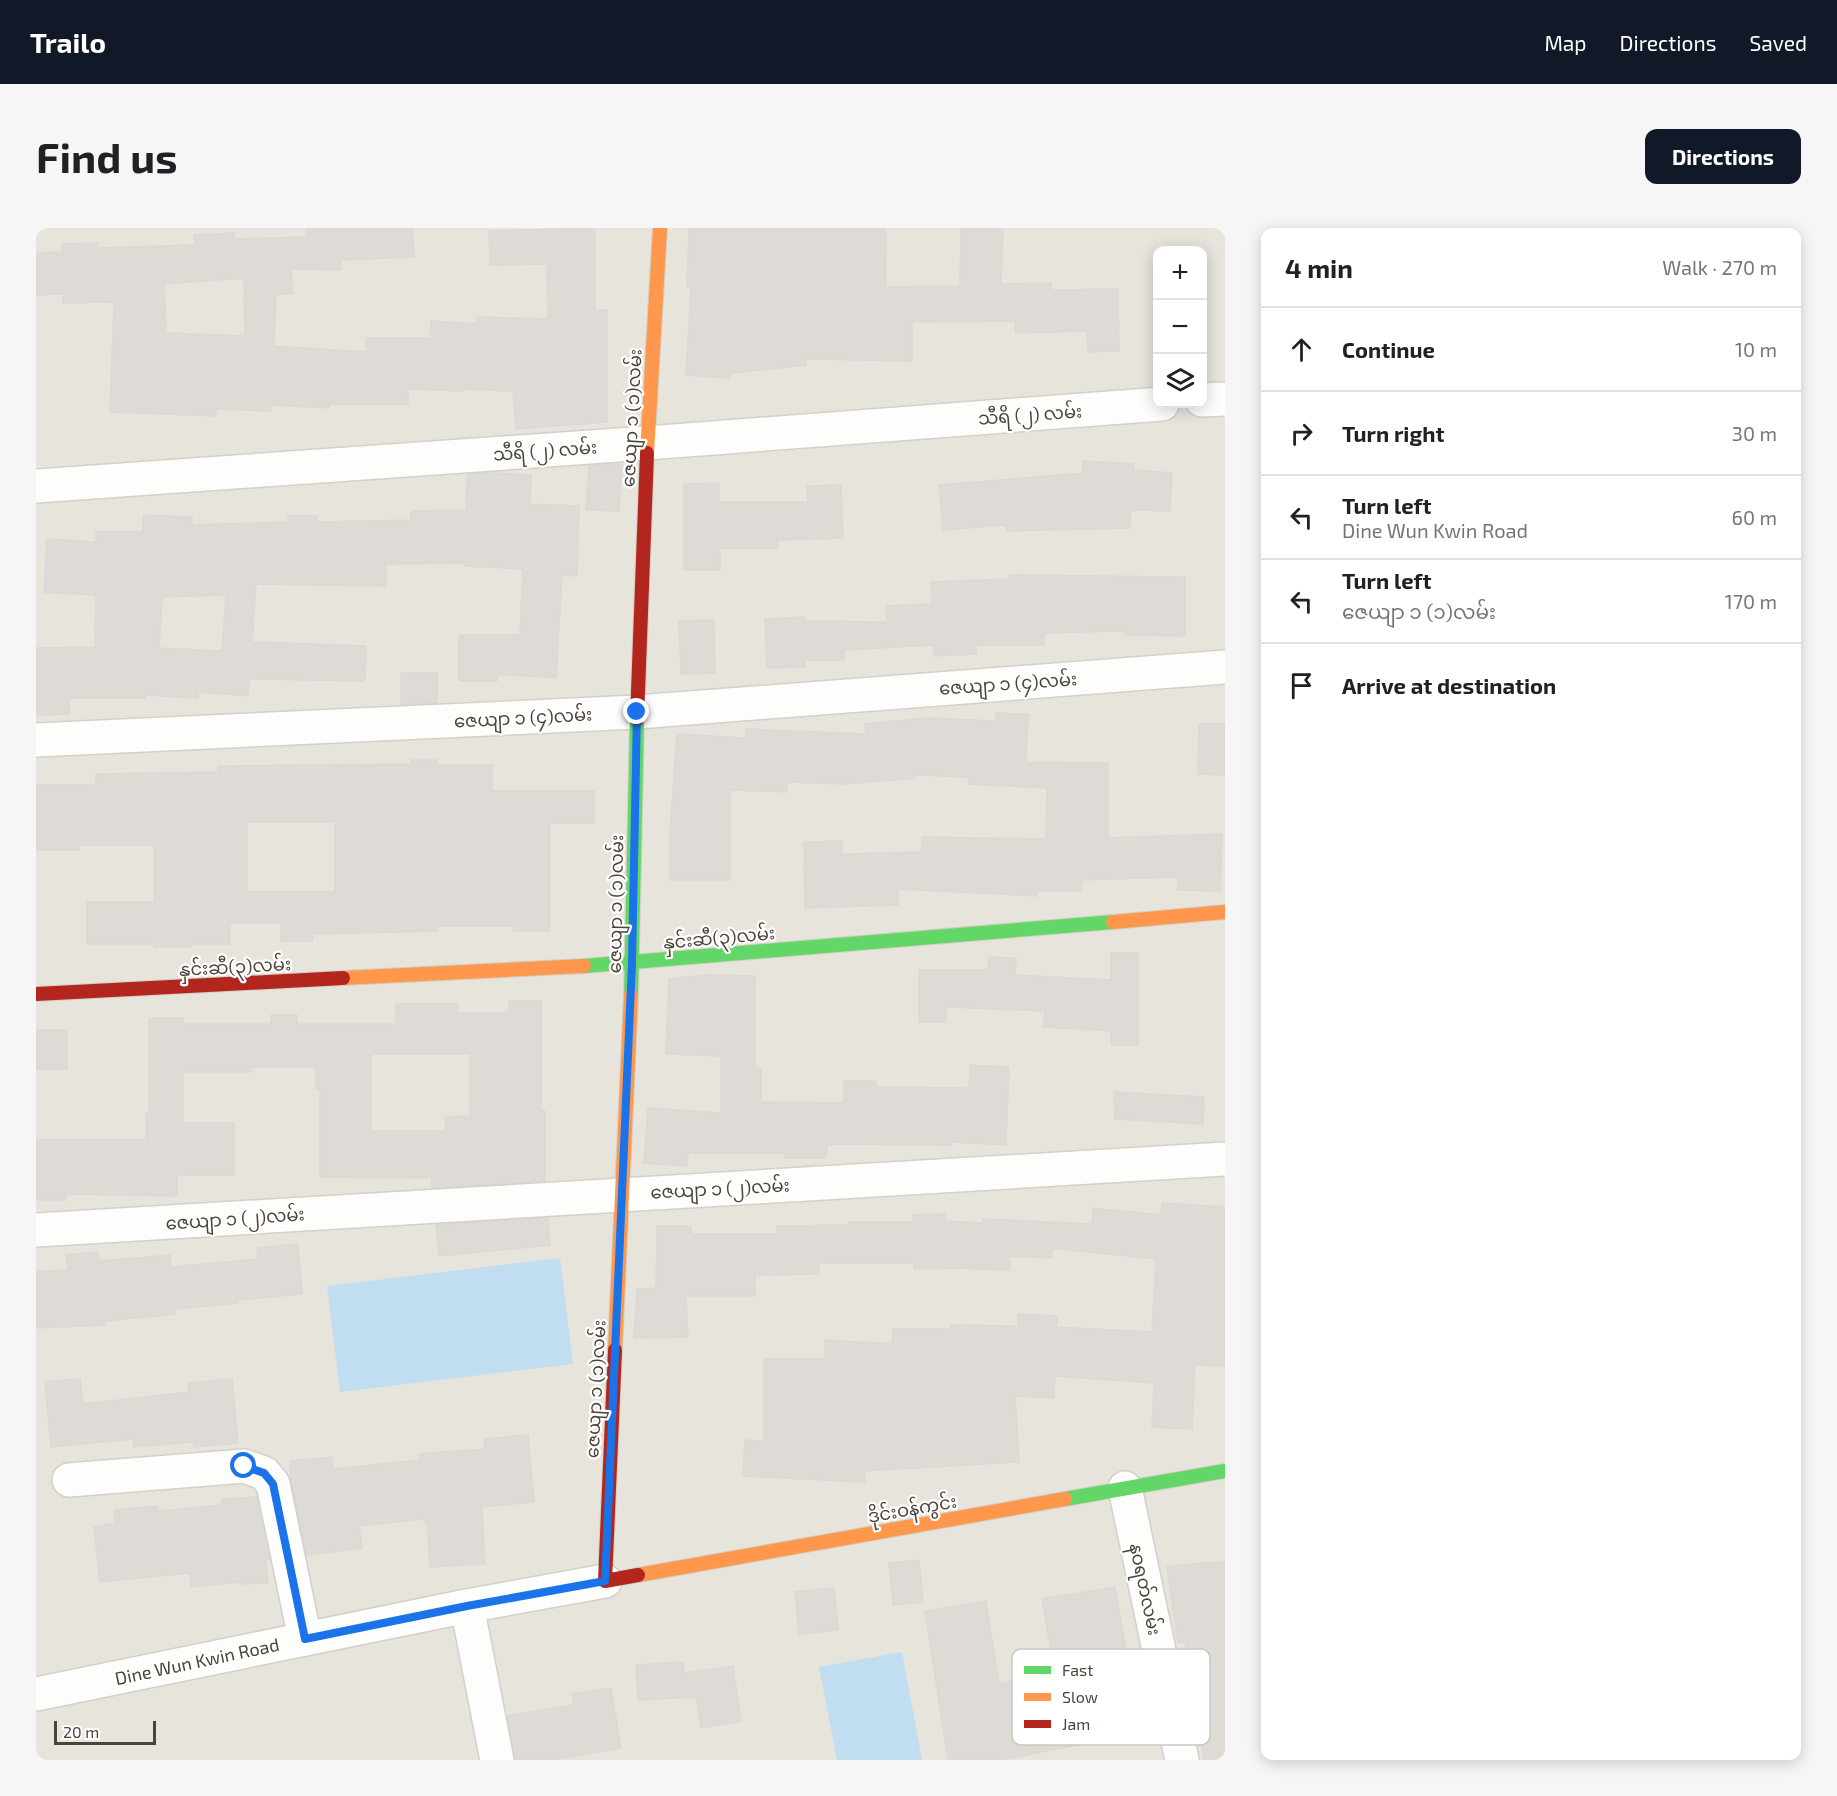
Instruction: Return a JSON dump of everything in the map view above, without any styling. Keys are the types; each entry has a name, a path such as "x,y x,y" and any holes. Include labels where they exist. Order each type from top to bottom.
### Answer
{"street":[{"name":"ဇေယျာ ၁ (၁)လမ်း","path":"605,1581 632,963 637,712 660,228"},
{"path":"1207,400 1225,399"},
{"name":"သီရိ (၂) လမ်း","path":"36,486 1153,405"},
{"name":"ဇေယျာ ၁ (၄)လမ်း","path":"36,740 637,712 1225,667"},
{"name":"နှင်းဆီ(၃)လမ်း","path":"36,994 632,963 1225,912"},
{"name":"ဇေယျာ ၁ (၂)လမ်း","path":"36,1230 1225,1159"},
{"path":"69,1480 244,1466 264,1473 273,1484 305,1639"},
{"name":"ဒိုင်းဝန်ကွင်း","path":"605,1581 1225,1471"},
{"name":"နဝရတ်လမ်း","path":"1125,1488 1159,1649"},
{"name":"Dine Wun Kwin Road","path":"36,1694 467,1606 605,1581"},
{"path":"467,1606 497,1760"},
{"name":"နဝရတ်လမ်း","path":"1179,1745 1182,1760"}],"shaded area":[{"path":"36,228 1225,228 1225,1760 36,1760"}],"water":[{"path":"560,1258 573,1364 340,1392 327,1286"},
{"path":"902,1652 922,1760 837,1760 819,1667"}],"building":[{"path":"306,228 412,228 414,257 341,260 341,270 291,269 293,293 276,295 274,346 366,352 366,338 430,338 431,321 477,324 477,317 548,319 547,264 490,265 489,231 595,228 595,310 607,310 607,422 516,429 513,391 463,389 463,391 408,389 408,404 329,404 329,408 271,405 271,411 216,409 216,416 110,412 114,302 63,303 63,294 36,295 36,253 62,252 62,244 97,243 97,248 195,245 194,235 234,233 235,239 306,237","holes":["244,278 245,336 166,333 164,284"]},
{"path":"689,228 886,228 886,287 960,286 961,228 1003,228 1001,284 1051,283 1051,290 1118,289 1119,351 1088,352 1087,331 1015,333 1015,321 912,322 912,361 805,359 806,365 730,373 729,378 686,375 691,288 687,288"},
{"path":"1083,461 1134,464 1133,470 1172,473 1170,511 1131,510 1130,528 1007,531 1006,525 943,530 939,485 1083,473"},
{"path":"622,465 619,511 586,510 589,466"},
{"path":"467,474 531,475 530,504 579,506 577,576 562,575 556,678 497,674 497,681 459,681 459,635 520,635 523,569 465,566 465,563 386,564 386,586 256,584 252,642 366,646 365,681 249,679 248,696 198,692 198,698 145,695 145,698 69,698 69,714 36,715 36,648 95,647 96,595 44,592 47,539 96,542 96,532 143,532 143,515 192,517 192,525 288,522 288,516 317,516 317,522 411,520 411,511 466,510","holes":["226,595 222,651 159,648 162,597"]},
{"path":"719,483 719,502 808,502 807,486 841,485 843,538 778,540 778,548 720,548 720,570 684,570 684,484"},
{"path":"1010,575 1185,577 1185,636 1125,635 1125,631 1044,633 1044,645 976,645 976,654 934,656 934,645 844,650 844,660 805,660 805,667 767,668 765,619 804,617 804,621 887,622 886,606 932,604 931,582 1010,579"},
{"path":"714,620 715,673 681,674 679,621"},
{"path":"401,673 437,673 437,703 401,704"},
{"path":"996,713 1028,714 1026,762 1108,763 1108,838 1222,834 1220,891 1177,890 1178,877 1082,880 1082,891 1037,891 1037,896 898,889 898,905 805,908 804,842 842,841 842,854 921,852 922,837 1046,839 1047,788 968,784 969,777 915,775 915,778 843,784 787,782 787,792 730,790 730,880 670,880 670,832 677,734 746,738 746,729 866,734 865,724 928,718 996,721"},
{"path":"1199,724 1225,724 1225,775 1198,774"},
{"path":"411,760 437,760 437,765 492,765 492,791 594,791 594,823 550,823 550,931 513,931 513,926 438,926 438,931 313,934 313,941 281,941 281,923 230,923 230,944 154,947 154,944 87,944 87,902 154,902 154,845 79,845 79,850 36,850 36,785 96,785 96,774 218,772 218,766 411,764","holes":["247,822 335,822 335,892 247,892"]},
{"path":"1111,953 1138,953 1138,1045 1111,1045 1111,1031 1044,1027 1045,1011 946,1007 946,1022 919,1022 919,970 988,970 989,957 1016,958 1015,975 1111,980"},
{"path":"707,975 755,976 755,1068 761,1068 761,1102 844,1103 844,1081 876,1081 876,1087 969,1088 970,1065 1009,1067 1006,1145 952,1142 952,1145 827,1144 826,1158 785,1158 785,1153 688,1153 687,1166 644,1163 648,1108 721,1113 721,1056 666,1054 669,979"},
{"path":"509,1001 541,1001 541,1111 545,1111 545,1181 432,1188 431,1178 320,1177 320,1089 316,1089 316,1067 251,1067 251,1072 183,1072 183,1123 234,1123 234,1175 177,1175 177,1196 66,1194 66,1200 36,1200 36,1140 146,1140 146,1114 149,1114 149,1018 183,1018 183,1024 271,1024 271,1015 297,1015 297,1024 396,1024 396,1004 458,1004 458,1013 509,1013","holes":["371,1054 470,1054 470,1116 445,1117 446,1131 371,1131"]},
{"path":"36,1030 67,1030 67,1069 36,1069"},
{"path":"1114,1092 1204,1097 1203,1124 1115,1119"},
{"path":"1162,1203 1225,1207 1225,1366 1195,1365 1192,1429 1152,1427 1154,1383 1055,1376 1054,1398 1015,1396 1019,1462 864,1471 865,1482 743,1476 745,1440 764,1441 764,1359 825,1359 825,1340 892,1344 893,1329 951,1329 951,1325 1018,1326 1018,1314 1057,1316 1057,1327 1152,1332 1156,1259 1052,1248 1052,1258 1010,1256 1010,1270 914,1269 914,1263 819,1263 819,1274 755,1275 755,1296 686,1296 688,1337 634,1338 637,1289 656,1288 657,1226 691,1226 691,1234 777,1234 777,1226 849,1225 849,1222 913,1222 913,1215 946,1214 946,1221 983,1223 983,1219 1092,1224 1093,1208 1161,1215"},
{"path":"548,1218 550,1245 439,1256 436,1225"},
{"path":"298,1244 302,1294 175,1309 176,1314 104,1321 105,1325 36,1328 36,1272 68,1270 66,1255 98,1252 99,1261 170,1255 171,1267 258,1259 257,1248"},
{"path":"80,1379 83,1404 189,1392 188,1383 232,1379 238,1443 194,1447 193,1442 134,1447 133,1439 51,1447 45,1382"},
{"path":"528,1435 534,1502 482,1507 485,1564 430,1567 425,1519 359,1526 362,1548 307,1555 291,1481 290,1461 332,1457 333,1469 420,1460 419,1454 485,1449 484,1439"},
{"path":"256,1497 269,1559 266,1560 268,1583 239,1584 239,1582 191,1587 190,1573 100,1582 94,1527 115,1523 114,1510 157,1506 158,1511 223,1505 222,1499"},
{"path":"919,1560 923,1602 893,1605 889,1563"},
{"path":"1225,1562 1225,1760 1204,1760 1202,1745 1210,1745 1210,1649 1186,1649 1185,1642 1178,1643 1167,1567"},
{"path":"1115,1587 1126,1649 1051,1649 1042,1599"},
{"path":"834,1588 838,1630 799,1634 795,1592"},
{"path":"986,1601 999,1684 1012,1682 1012,1745 1078,1745 1001,1760 948,1760 925,1611"},
{"path":"683,1662 684,1673 733,1666 741,1721 701,1728 696,1697 638,1700 636,1665"},
{"path":"611,1688 621,1748 554,1760 515,1760 507,1716 574,1705 572,1694"}],"traffic: fast":[{"path":"631,995 637,719"},
{"path":"584,966 1113,922"},
{"path":"1065,1499 1225,1471"}],"traffic: slow":[{"path":"647,453 660,228"},
{"path":"1113,922 1225,912"},
{"path":"343,978 584,966"},
{"path":"615,1350 631,995"},
{"path":"638,1575 1065,1499"}],"traffic: jam":[{"path":"637,719 647,453"},
{"path":"36,994 343,978"},
{"path":"615,1350 605,1581 638,1575"}],"route":[{"path":"244,1466 264,1473 273,1484 305,1639 605,1581 632,963 637,712"}]}
